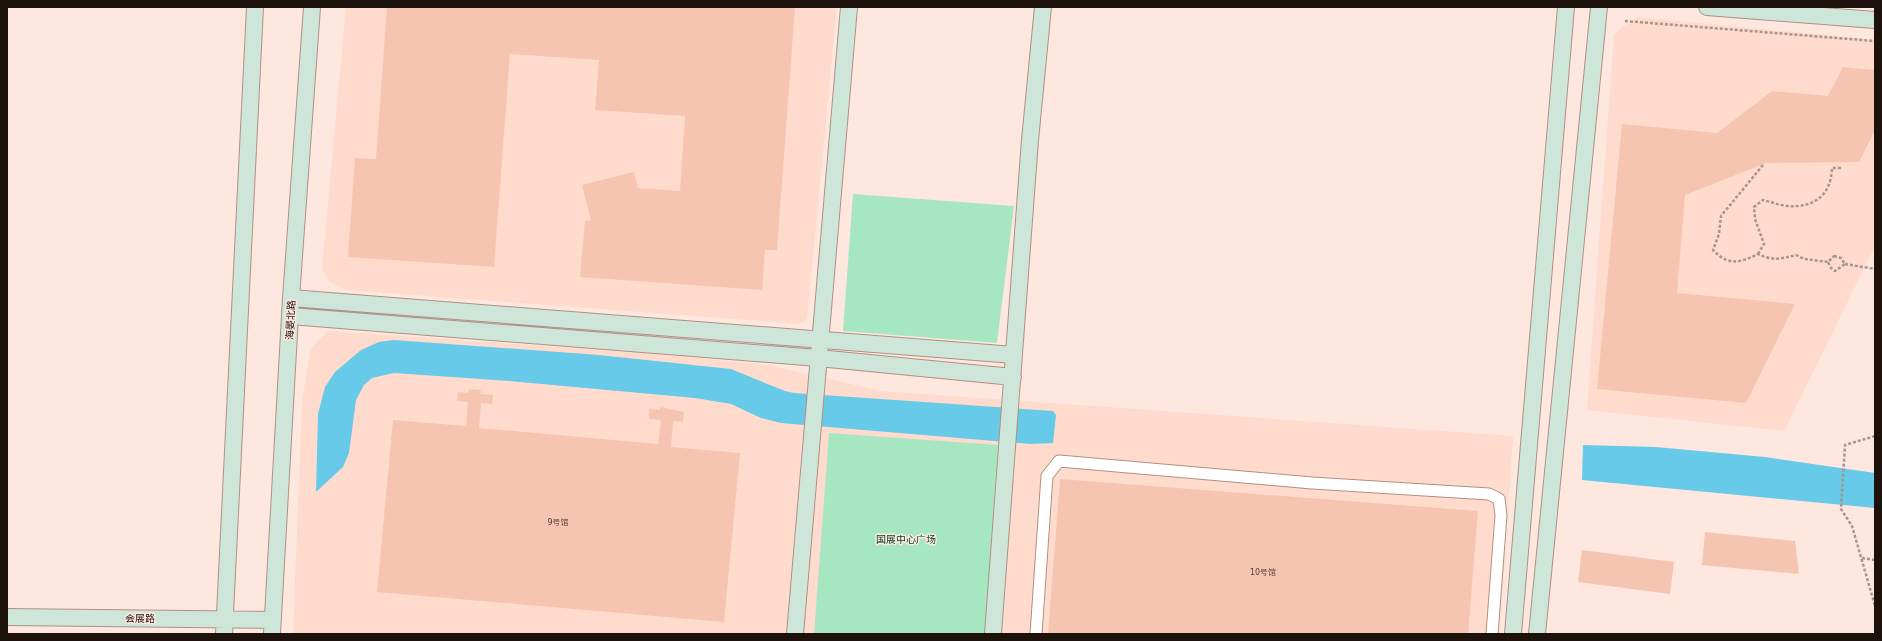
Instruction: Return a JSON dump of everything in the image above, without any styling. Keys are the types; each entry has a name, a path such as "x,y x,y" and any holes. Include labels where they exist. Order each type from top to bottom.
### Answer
{"street":[{"path":"224,626 255,7"},
{"name":"海晏北路","path":"272,627 291,298 312,7"},
{"path":"795,634 819,340 849,7"},
{"path":"993,634 1030,140 1044,7"},
{"path":"1513,634 1566,7"},
{"path":"1537,634 1599,7"},
{"path":"1708,7 1875,20"},
{"path":"291,298 1014,355"},
{"path":"290,316 818,358 1013,377"},
{"path":"1036,634 1047,476 1059,461 1312,483 1489,494 1499,500 1501,515 1492,634"},
{"name":"会展路","path":"7,617 272,627"}],"path":[{"path":"1625,21 1875,41"},
{"path":"1763,165 1721,216 1719,234 1713,250 1721,259 1731,262 1745,261 1758,254 1764,244 1755,219 1754,208 1763,200 1788,206 1810,204 1824,195 1832,180 1832,168 1841,168"},
{"path":"1758,254 1768,259 1780,260 1796,255 1804,259 1828,262"},
{"path":"1828,262 1834,256 1841,258 1845,264"},
{"path":"1828,262 1831,268 1835,271 1845,264 1875,269"},
{"path":"1875,436 1845,445 1841,509 1852,526 1875,606"},
{"path":"1862,558 1875,560"}],"shaded area":[{"path":"346,7 837,7 807,319 799,324 347,290 330,282 322,269"},
{"path":"1638,17 1875,40 1875,246 1784,431 1587,410 1614,35 1621,28"},
{"path":"328,331 647,353 768,365 881,391 1513,436 1500,634 293,634 302,403 310,350"}],"green space":[{"path":"853,194 1014,206 997,343 843,331"},
{"name":"国展中心广场","path":"829,433 998,445 985,634 814,634"}],"water":[{"path":"394,340 599,355 731,369 785,391 794,393 1053,411 1056,415 1053,443 1031,444 781,423 761,418 731,404 695,398 509,381 394,373 372,378 364,385 356,400 349,453 343,467 316,492 318,414 325,387 335,372 361,350 379,342"},
{"path":"1583,445 1656,447 1765,457 1875,473 1875,508 1582,480"}],"building":[{"path":"387,7 795,7 777,250 765,250 762,290 580,277 585,221 591,220 582,185 634,172 638,188 680,191 685,116 595,110 599,60 510,54 494,267 348,257 355,158 376,159"},
{"path":"1843,67 1875,70 1875,130 1859,162 1766,163 1685,195 1677,293 1795,304 1746,403 1597,389 1622,124 1717,133 1772,91 1828,96"},
{"path":"469,389 481,390 480,394 493,395 492,404 481,403 479,428 658,444 661,420 649,419 649,409 660,410 660,407 684,412 683,422 673,421 671,447 740,453 724,622 377,592 393,420 466,426 468,402 457,401 458,392 468,393"},
{"path":"1060,479 1478,511 1468,634 1048,634"},
{"path":"1705,532 1795,541 1799,574 1702,565"},
{"path":"1582,550 1674,562 1670,594 1578,582"}]}
